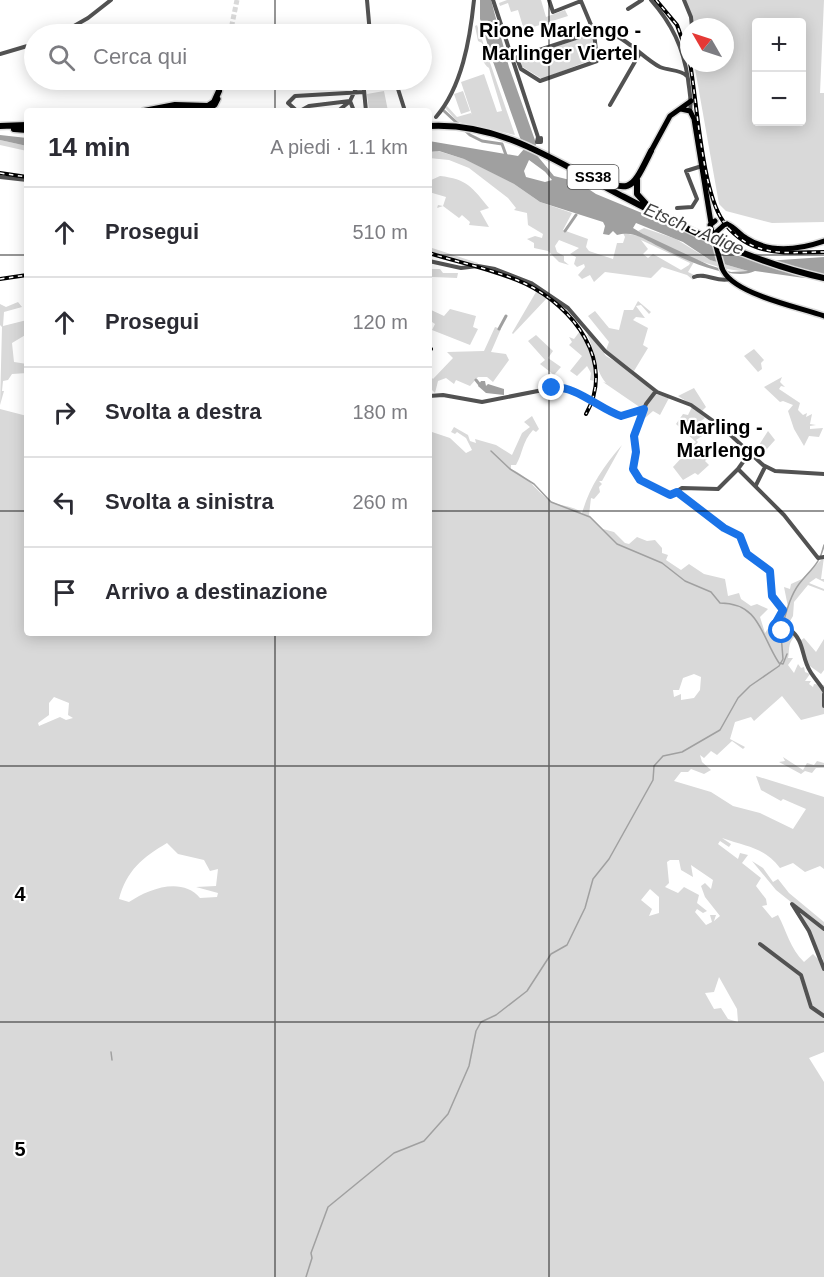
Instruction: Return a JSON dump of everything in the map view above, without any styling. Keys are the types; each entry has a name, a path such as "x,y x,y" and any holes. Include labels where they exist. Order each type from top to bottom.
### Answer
{"highway":[{"path":"160,108 175,105 211,105 219,91"},
{"path":"194,105 210,108"},
{"name":"SS38","path":"437,122 489,132 538,148 668,220 736,248 824,278"},
{"name":"SS38","path":"432,124 437,122 478,127 516,137 647,206 824,278"},
{"path":"0,127 24,128"},
{"path":"0,127 24,128"},
{"path":"581,171 620,188 628,187 638,177 651,151"},
{"path":"638,177 637,194 647,206"}],"main road":[{"path":"216,108 219,91"},
{"path":"651,151 670,116 691,100"},
{"path":"691,100 711,214 717,227 715,251 726,274 750,291 824,316"},
{"path":"681,109 690,111 694,119"},
{"path":"717,227 770,248 803,248 824,241"}],"street":[{"path":"78,24 111,0"},
{"path":"367,0 369,24"},
{"path":"437,122 463,60 474,0"},
{"path":"493,0 515,59 538,137"},
{"path":"515,59 521,69 540,81 597,61 594,32 581,1 553,12 549,0"},
{"path":"628,9 642,0"},
{"path":"651,0 676,34 680,46"},
{"path":"684,0 691,18"},
{"path":"515,59 594,32 612,33 659,66 680,71"},
{"path":"0,54 24,47"},
{"path":"610,105 640,53"},
{"path":"682,72 687,75"},
{"path":"687,72 691,100 690,111"},
{"path":"398,90 404,108"},
{"path":"342,108 350,101 354,92"},
{"path":"294,108 288,103 291,97 354,92 364,92 366,108"},
{"path":"305,108 350,101"},
{"path":"350,101 353,108"},
{"path":"677,208 692,207 697,199 686,171 702,166"},
{"path":"0,177 24,180"},
{"path":"432,262 461,268 478,266 495,269 531,284 565,305 600,346 656,391 691,405 723,428 748,455 765,467 777,471 824,474"},
{"path":"694,277 700,274 718,280 726,274"},
{"path":"432,396 442,395 480,403 558,387 596,402 621,416 644,409"},
{"path":"656,391 644,409 634,436 634,472 644,483 671,495 682,488 718,489 748,455"},
{"path":"756,485 765,467"},
{"path":"738,469 785,516 802,541 822,557"},
{"path":"677,492 724,528 739,535 747,554 770,571 772,596 783,610 775,628 779,632 789,628 795,633 804,650 809,670 824,692 824,706"},
{"path":"824,929 792,904 809,931 824,969"},
{"path":"760,944 801,975 811,1007 824,1016"}],"shaded area":[{"path":"480,0 491,0 509,67 536,143 535,153 554,176 578,182 596,194 753,259 766,261 824,257 824,274 804,278 755,271 734,274 708,268 634,235 617,235 613,231 609,235 603,234 605,226 603,222 540,202 514,184 464,159 439,151 432,152 432,142 518,156 524,149 480,19","holes":["529,160 535,160 552,180 545,182 526,177 524,171","636,223 683,242 710,260 748,271 731,272 709,265 633,228"]},
{"path":"507,0 541,0 546,17 565,10 568,16 524,30 518,10 511,12 508,3 500,6 499,3"},
{"path":"686,0 824,0 820,93 824,93 824,222 772,223 726,211 719,204 696,72 734,72 734,18 690,18"},
{"path":"477,25 515,135 458,122 445,108 447,106 457,117 471,113 472,115 461,82 484,74 497,112 502,111 489,68 483,60 482,43 478,41 475,26"},
{"path":"590,35 593,37 596,58 542,79 521,66 521,60 524,58"},
{"path":"384,91 387,108 369,108 367,94"},
{"path":"463,91 470,111 461,114 454,94"},
{"path":"0,135 24,138 24,145 0,140"},
{"path":"0,140 24,145 24,150 0,145"},
{"path":"438,151 464,159 514,184 540,202 572,213 563,230 588,239 586,247 589,251 613,259 617,243 623,243 625,237 623,233 639,236 694,262 688,272 696,276 693,280 687,275 662,267 651,278 605,272 594,282 590,275 582,279 578,275 585,267 584,264 577,267 574,264 576,257 570,254 579,248 559,240 555,246 557,252 564,256 564,261 569,265 559,262 548,251 534,248 534,243 527,239 535,236 542,238 543,234 528,225 527,213 514,210 516,208 508,198 469,168 449,160 432,158 432,152","holes":["641,240 690,263 681,270 653,254 648,258 643,254 648,249"]},
{"path":"440,176 457,179 473,189 489,208 480,211 489,227 469,225 470,222 462,215 459,218 443,206 446,197 432,193 432,180"},
{"path":"644,228 676,239 710,260 748,271 722,268 692,258 638,231"},
{"path":"432,248 478,263 477,266 432,252"},
{"path":"432,269 440,269 443,273 458,273 457,278 432,277"},
{"path":"536,292 547,298 513,334 512,333"},
{"path":"638,301 651,312 649,314 641,305 636,306 645,318 636,317 633,320 648,328 643,345 648,348 634,371 606,350 609,342 588,316 595,311 609,328 619,330 624,310 633,310"},
{"path":"18,302 22,307 4,312 3,326 24,321 24,336 12,343 14,362 24,364 24,373 12,374 8,380 3,381 2,391 4,391 0,405 2,327 0,325 0,304 6,307"},
{"path":"450,309 476,316 473,327 478,329 470,345 432,330 435,324 432,322 432,310 444,316"},
{"path":"495,327 501,329 491,352 506,354 509,360 493,382 487,377 478,377 470,386 456,380 454,384 446,378 438,381 435,393 432,390 432,378 453,358 447,352 484,351"},
{"path":"580,331 593,358 595,381 590,380 591,373 587,366 577,376 570,371 582,356 569,345 572,342 569,337 574,339"},
{"path":"589,334 606,356 626,368 656,394 669,398 660,415 653,411 645,418 641,408 603,382 606,383 597,366 587,335"},
{"path":"536,335 553,351 548,358 561,367 554,375 540,364 545,360 528,341"},
{"path":"754,349 764,360 761,363 762,369 758,372 744,356"},
{"path":"782,377 780,382 785,387 781,386 779,389 800,403 798,410 803,415 807,413 806,417 812,414 810,424 816,425 810,426 810,429 823,428 819,437 809,436 804,446 794,429 788,411 793,405 780,402 764,387"},
{"path":"481,381 485,381 486,386 488,384 504,389 504,395 486,393 478,386"},
{"path":"694,388 706,407 702,411 678,396"},
{"path":"692,407 705,418 697,424 705,434 696,440 698,442 694,447 707,459 705,461 709,465 698,475 695,473 683,480 673,467 696,442 676,424 683,414 688,415"},
{"path":"0,409 24,415 24,636 432,636 432,432 450,438 466,453 472,450 466,438 457,432 455,434 451,432 454,427 468,435 470,441 476,443 475,439 496,445 512,455 522,433 530,427 524,422 532,416 539,429 529,434 516,465 511,465 511,469 524,477 551,501 582,513 598,477 622,445 602,481 599,481 602,484 599,487 600,492 594,499 591,498 589,515 603,529 614,532 625,543 629,544 637,537 647,541 655,540 662,548 662,553 668,555 666,560 681,570 689,564 704,574 725,579 728,596 739,593 741,599 751,606 757,604 768,609 760,617 765,633 782,608 788,607 784,587 790,589 791,584 802,579 824,557 821,579 824,579 824,582 816,578 809,583 824,591 808,585 794,602 793,616 786,628 800,641 804,638 816,652 824,639 824,670 821,674 807,664 803,647 794,637 788,658 793,658 788,665 794,673 798,664 801,668 804,667 805,672 810,674 805,681 811,681 809,684 813,687 814,684 824,685 824,714 801,720 782,696 754,721 751,717 735,722 730,739 745,747 743,749 732,741 717,755 711,751 704,758 700,755 702,762 711,770 704,774 691,769 688,772 681,772 674,781 711,792 733,806 760,813 793,829 806,809 783,799 781,801 761,790 756,776 824,797 824,869 820,866 805,872 793,863 780,868 768,856 754,848 722,838 731,844 729,847 720,841 718,844 738,859 740,853 748,855 742,863 761,878 756,886 766,899 767,905 762,906 772,918 778,915 792,945 804,962 813,954 820,961 823,959 793,908 802,911 776,890 752,861 763,868 773,882 778,879 789,893 824,922 824,1052 809,1058 824,1082 824,1277 0,1277","holes":["694,674 701,677 700,690 694,698 681,700 681,694 674,697 673,690 679,690 683,678","54,697 69,703 68,715 73,718 66,720 60,717 39,726 38,723 49,715 49,703","167,843 178,854 204,860 210,871 218,869 216,886 196,887 218,893 217,897 200,898 193,891 175,886 155,889 129,902 119,899 131,873 150,854","679,860 681,870 693,877 691,865 713,880 711,889 705,883 701,886 705,897 720,916 714,921 716,915 710,915 712,922 706,925 695,912 697,909 703,913 707,911 697,903 699,895 684,887 678,893 665,887 669,883 667,862","650,889 659,897 659,913 649,916 652,909 641,900","719,977 737,1009 738,1022 728,1019 721,1008 714,1009 705,993 714,992"]},
{"path":"768,431 775,440 766,450 759,445"},
{"path":"783,757 803,770 807,763 814,765 817,761 824,763 824,768 816,768 812,773 805,771 801,774 779,762 785,761"}],"waterway":[{"path":"443,110 470,135 482,141 502,144 506,155"},
{"name":"Etsch - Adige","path":"530,158 545,169"},
{"path":"565,231 576,215"},
{"path":"499,329 506,316"},
{"path":"476,380 480,385"},
{"path":"491,451 510,469 534,484 551,502 590,517 617,544 662,563 685,581 711,592 720,603 733,604 744,609 758,623 779,663 783,664 787,654"},
{"path":"782,629 793,594 817,562 824,545"},
{"path":"306,1277 312,1258 311,1253 328,1207 394,1153 424,1141 448,1114 469,1066 476,1031 481,1022 496,1015 527,991 551,954 567,945 585,908 593,879 609,859 653,780 654,766 663,756 682,752 720,730 738,698 750,686 779,666 783,659 781,634"},
{"path":"111,1052 112,1060"}],"tunnel":[{"path":"232,24 237,0"}],"railway":[{"path":"656,0 677,25 680,33"},
{"path":"691,72 705,168 716,207 723,221 739,238 759,248 783,252 824,252"},
{"path":"0,173 24,177"},
{"path":"432,254 526,284 543,294 574,321 593,356 596,375 594,394 586,414"},
{"path":"0,279 24,275"}],"district":[{"name":"Rione Marlengo - Marlinger Viertel","path":"560,42"},
{"name":"Marling - Marlengo","path":"721,438"}],"route":[{"path":"552,388 563,388 621,416 629,416 644,409 634,436 636,452 633,469 636,477 670,495 677,492 678,495 700,507 724,528 740,536 746,546 746,553 770,571 772,596 783,610 774,626 777,631 782,631"}]}
